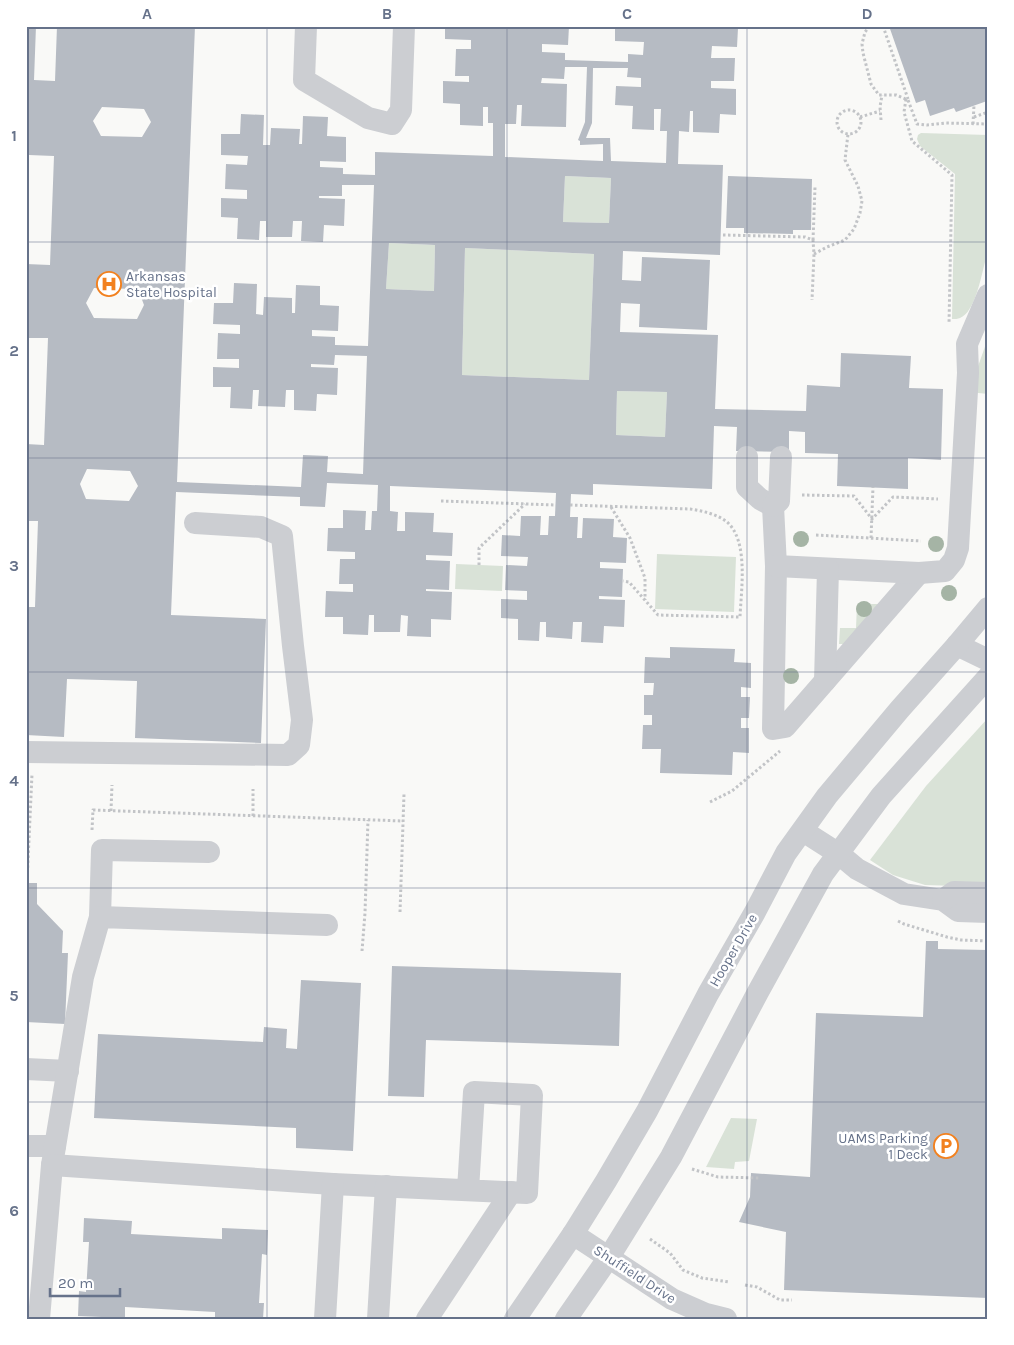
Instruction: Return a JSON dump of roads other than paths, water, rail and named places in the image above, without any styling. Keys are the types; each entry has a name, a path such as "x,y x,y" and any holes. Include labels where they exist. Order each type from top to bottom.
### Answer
{"street":[{"path":"306,26 304,80 368,118 392,124 402,110 404,26"},
{"path":"776,566 919,573 944,571 954,560 958,548 961,500 968,373 967,344 988,295"},
{"path":"747,457 747,487 760,499 776,500"},
{"path":"781,457 776,500 772,729 785,728 919,573"},
{"path":"29,762 288,755 299,745 302,720 282,536 261,527 195,523"},
{"path":"825,681 828,569"},
{"name":"Hooper Drive","path":"515,1319 573,1234 647,1111 708,994 786,853 827,796 988,608"},
{"path":"957,645 988,660"},
{"path":"566,1319 609,1257 671,1157 823,874 881,796 988,677"},
{"path":"802,831 839,854 857,869 904,894 943,900 958,911 988,912"},
{"path":"39,1319 53,1156 83,977 100,917 102,850 209,852"},
{"path":"943,900 954,892 988,893"},
{"path":"100,917 327,925"},
{"path":"26,1070 68,1071"},
{"path":"26,1146 53,1156 334,1184 527,1193 532,1095 474,1092 468,1190"},
{"path":"326,1319 334,1184"},
{"path":"378,1319 386,1186"},
{"path":"427,1319 511,1192"},
{"name":"Shuffield Drive","path":"573,1234 672,1299 706,1314 726,1319"}],"place":[{"name":"Arkansas State Hospital","path":"109,284"},
{"name":"UAMS Parking 1 Deck","path":"946,1146"}]}
